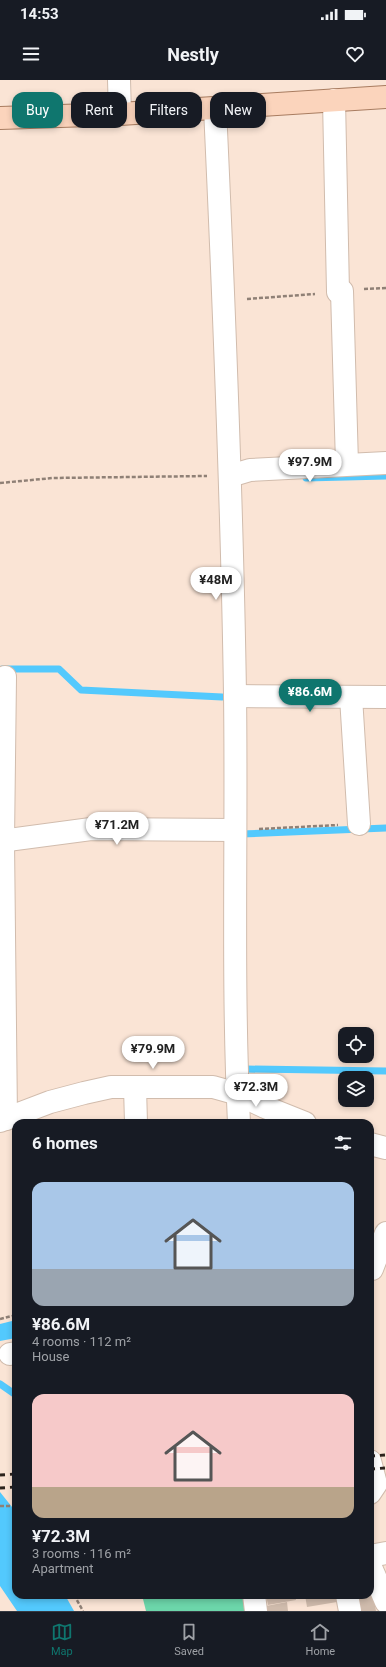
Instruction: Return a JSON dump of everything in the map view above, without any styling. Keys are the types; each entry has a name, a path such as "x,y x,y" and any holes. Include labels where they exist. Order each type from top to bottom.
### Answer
{"main road":[{"path":"266,105 386,97"},
{"path":"127,114 210,108"},
{"path":"0,118 71,116"}],"street":[{"path":"119,80 119,92"},
{"path":"334,100 347,464"},
{"path":"216,128 230,476 235,696 235,830 239,1119"},
{"path":"230,476 250,470 386,463"},
{"path":"5,677 2,841 3,1120 50,1102 84,1092 111,1087 213,1087 238,1094 295,1119"},
{"path":"235,696 386,697"},
{"path":"352,696 358,824"},
{"path":"2,841 91,829 235,830"},
{"path":"135,1087 136,1119"},
{"path":"374,1145 386,1148"},
{"path":"374,1260 383,1240"},
{"path":"374,1476 376,1484 374,1487"},
{"path":"374,1555 386,1553"},
{"path":"374,1574 386,1602"},
{"path":"254,1599 256,1611"},
{"path":"348,1599 350,1611"}],"path":[{"path":"224,301 386,288"},
{"path":"0,483 53,478 230,476"},
{"path":"235,830 358,824"},
{"path":"0,1319 12,1316"},
{"path":"0,1506 12,1506"},
{"path":"76,1599 83,1611"}],"green space":[{"path":"143,1599 250,1599 251,1611 146,1611"}],"water":[{"path":"12,1321 12,1339 0,1341 0,1324"},
{"path":"0,1492 12,1507 12,1599 67,1599 74,1611 17,1611 0,1586"}],"building":[{"path":"267,1599 296,1600 268,1605"},
{"path":"306,1599 337,1599 337,1602 307,1607"},
{"path":"354,1599 374,1599 376,1611 356,1611"},
{"path":"287,1602 288,1611 267,1611 266,1606"}],"waterway":[{"path":"306,478 386,476"},
{"path":"2,669 59,669 81,690 222,697"},
{"path":"241,834 386,828"},
{"path":"247,1069 386,1071"},
{"path":"0,1384 12,1392"}],"railway":[{"path":"374,1456 386,1455"},
{"path":"374,1469 386,1468"},
{"path":"0,1475 12,1474"},
{"path":"0,1488 12,1487"}]}
